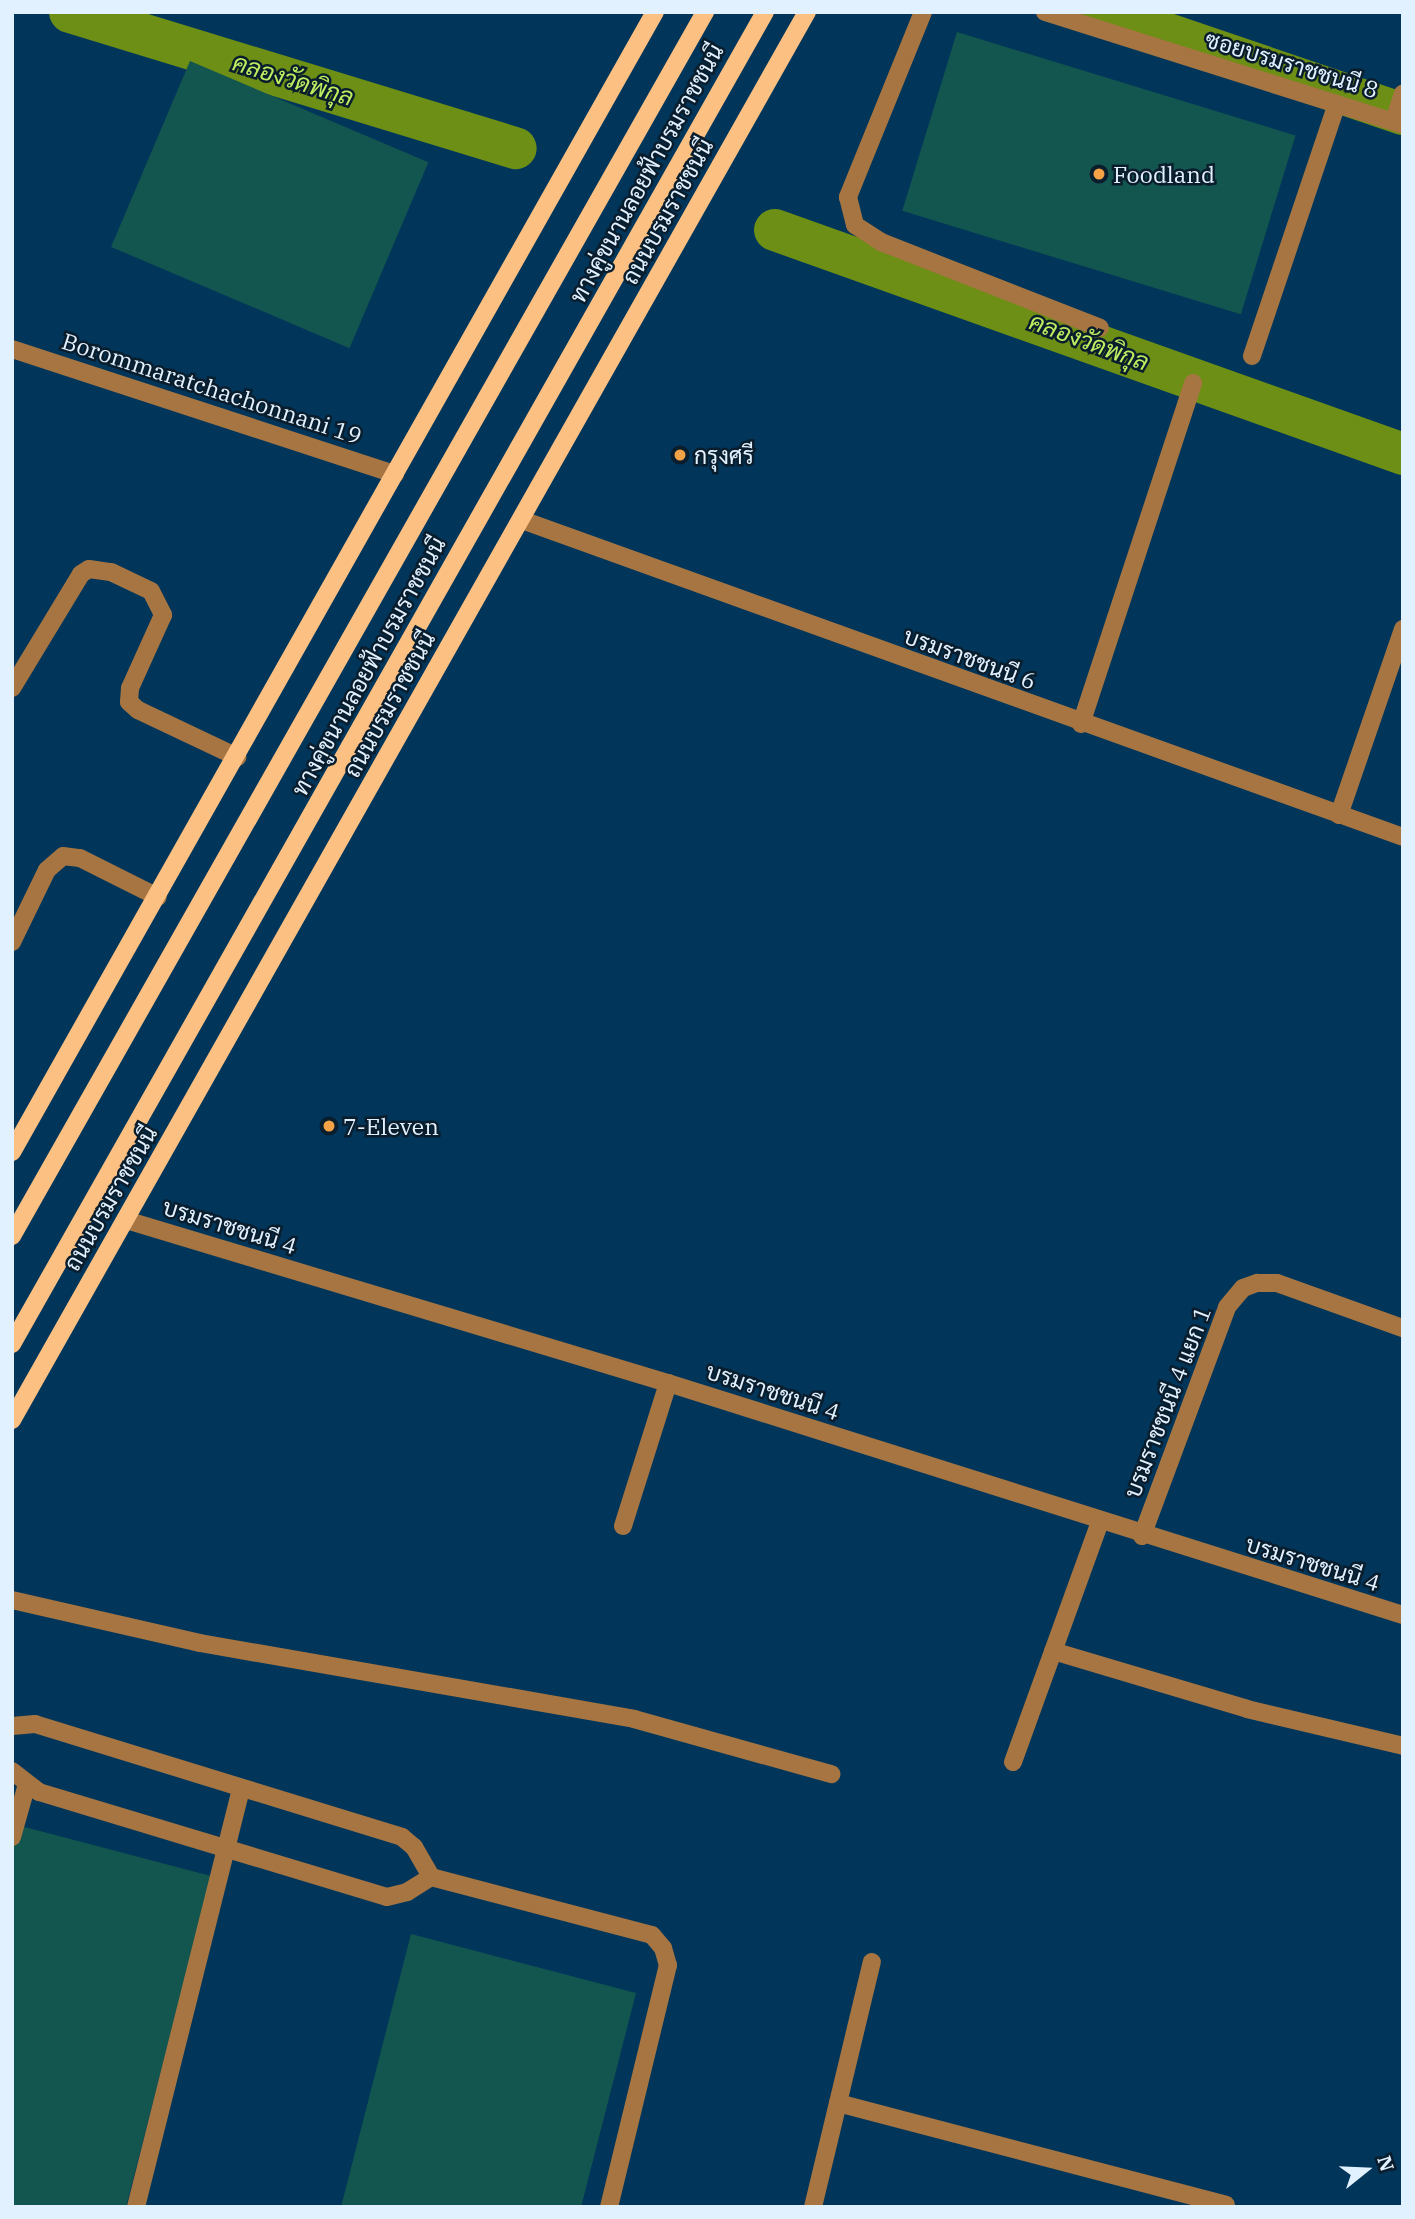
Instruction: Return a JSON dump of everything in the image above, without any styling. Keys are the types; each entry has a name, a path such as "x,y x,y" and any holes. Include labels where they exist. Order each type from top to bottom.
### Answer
{"main road":[{"path":"12,1152 655,12"},
{"name":"ทางคู่ขนานลอยฟ้าบรมราชชนนี","path":"12,1236 705,12"},
{"name":"ทางคู่ขนานลอยฟ้าบรมราชชนนี","path":"12,1344 765,12"},
{"name":"ถนนบรมราชชนนี","path":"12,1420 807,12"}],"street":[{"path":"923,12 848,197 855,225 881,242 1100,328"},
{"name":"ซอยบรมราชชนนี 8","path":"1045,12 1399,123"},
{"path":"1399,123 1403,93"},
{"path":"1252,356 1337,104"},
{"name":"Borommaratchachonnani 19","path":"14,350 78,368 396,474"},
{"path":"1082,724 1193,383"},
{"name":"บรมราชชนนี 6","path":"522,520 1082,724 1403,837"},
{"path":"12,688 81,574 97,568 111,572 152,591 163,615 130,688 129,702 138,710 237,757"},
{"path":"1339,815 1403,629"},
{"path":"12,942 47,870 63,856 80,858 158,897"},
{"name":"บรมราชชนนี 4","path":"126,1220 668,1383 1142,1536 1403,1615"},
{"name":"บรมราชชนนี 4 แยก 1","path":"1142,1536 1227,1307 1243,1288 1257,1283 1278,1283 1403,1328"},
{"path":"623,1526 668,1383"},
{"path":"1013,1762 1100,1522"},
{"path":"12,1600 200,1643 634,1719 831,1774"},
{"path":"1053,1651 1247,1709 1403,1746"},
{"path":"12,1726 35,1724 402,1838 414,1847 432,1877"},
{"path":"12,1771 39,1792 387,1897 432,1877 643,1931 663,1948 668,1965 609,2207"},
{"path":"12,1837 27,1784"},
{"path":"136,2207 223,1847 241,1790"},
{"path":"813,2207 872,1962"},
{"path":"838,2103 1226,2205"}],"building":[{"name":"Foodland","path":"957,32 1296,135 1241,314 902,211"},
{"path":"190,61 428,162 349,348 111,247"},
{"path":"17,1825 211,1876 126,2207 12,2207 12,1844"},
{"path":"411,1934 636,1993 581,2207 341,2207"}],"waterway":[{"name":"คลองวัดพิกุล","path":"70,12 516,148"},
{"path":"1103,12 1403,114"},
{"name":"คลองวัดพิกุล","path":"775,230 1403,454"}],"place":[{"name":"Foodland","path":"1099,174"},
{"name":"กรุงศรี","path":"680,455"},
{"name":"7-Eleven","path":"329,1126"}]}
